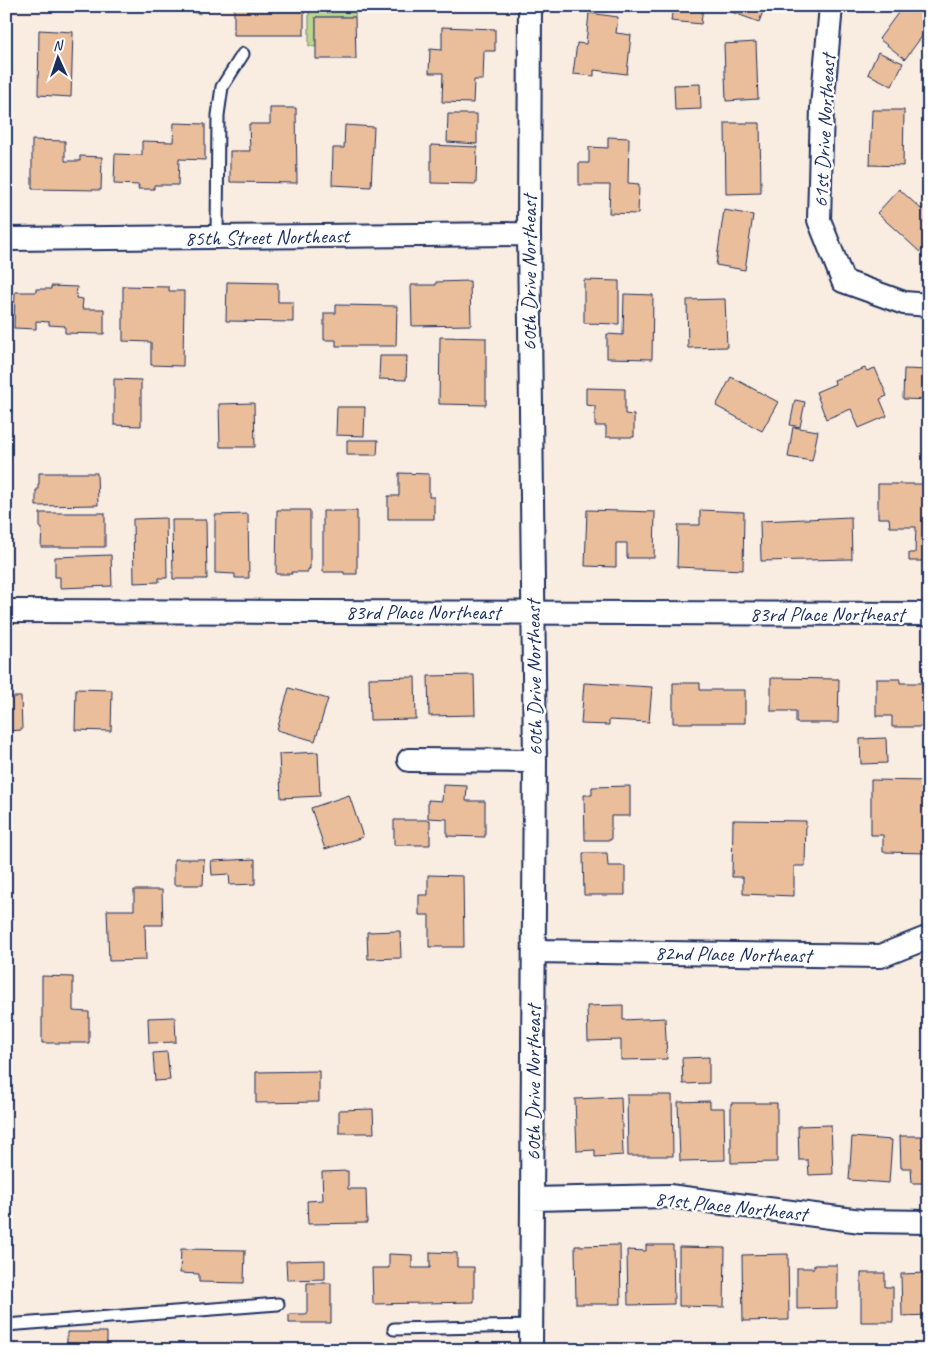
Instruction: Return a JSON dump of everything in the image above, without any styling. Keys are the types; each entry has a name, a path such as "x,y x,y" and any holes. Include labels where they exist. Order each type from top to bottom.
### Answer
{"street":[{"name":"60th Drive Northeast","path":"530,6 528,234 535,761 531,1350"},
{"name":"61st Drive Northeast","path":"831,6 822,107 819,220 843,281 904,303 929,305"},
{"name":"85th Street Northeast","path":"6,240 528,234"},
{"name":"83rd Place Northeast","path":"6,611 929,614"},
{"path":"409,760 535,761"},
{"name":"82nd Place Northeast","path":"534,951 881,956 929,937"},
{"name":"81st Place Northeast","path":"532,1199 669,1196 861,1222 929,1222"}],"lane":[{"path":"217,238 218,115 222,87 243,54"},
{"path":"6,1325 278,1304"},
{"path":"394,1329 531,1326"}],"green space":[{"path":"166,6 197,6 200,14"},
{"path":"309,6 356,6 355,17 316,17 316,47 309,46"}],"building":[{"path":"234,6 304,6 304,35 234,35"},
{"path":"673,6 703,6 701,24 671,21"},
{"path":"730,6 765,6 759,22 729,11"},
{"path":"903,6 929,6 929,27 905,59 879,39"},
{"path":"589,13 618,17 616,33 631,35 627,74 594,70 594,76 573,74 577,43 586,44"},
{"path":"316,17 355,17 356,59 316,59"},
{"path":"442,27 495,29 495,51 484,51 483,80 474,80 473,103 442,102 443,73 429,73 430,49 442,50"},
{"path":"39,30 73,32 71,97 38,95"},
{"path":"756,42 758,99 726,101 724,44"},
{"path":"878,52 903,63 892,86 868,74"},
{"path":"700,84 701,109 675,110 674,85"},
{"path":"270,108 296,108 297,183 230,182 230,151 250,151 249,124 270,124"},
{"path":"872,110 904,110 903,166 870,165"},
{"path":"448,114 477,114 477,144 447,142"},
{"path":"174,123 205,124 205,160 179,159 178,185 154,185 154,189 138,189 139,185 114,184 115,154 142,155 142,141 173,142"},
{"path":"725,123 760,123 761,193 726,194"},
{"path":"345,125 374,127 371,187 332,185 333,148 344,148"},
{"path":"608,137 629,138 628,183 639,184 638,214 609,213 610,185 579,185 579,163 589,163 589,147 608,148"},
{"path":"32,140 65,141 65,161 80,161 80,156 102,157 101,190 32,189"},
{"path":"431,145 477,147 476,184 431,183"},
{"path":"899,189 921,209 929,201 929,242 920,252 877,213"},
{"path":"724,210 753,215 745,270 716,265"},
{"path":"584,280 619,281 619,324 584,323"},
{"path":"470,281 471,325 412,326 411,285 436,285 436,282"},
{"path":"227,282 278,283 278,302 293,302 293,322 226,321"},
{"path":"51,286 77,287 76,298 83,299 82,309 104,309 104,334 65,333 65,326 49,325 49,322 36,321 36,329 14,328 15,292 36,292 36,289 51,289"},
{"path":"123,286 169,287 169,291 184,291 183,366 151,365 151,342 123,341"},
{"path":"624,294 653,295 652,359 607,358 607,334 623,335"},
{"path":"725,299 727,347 688,348 687,300"},
{"path":"336,305 397,306 396,346 336,346 336,340 324,340 324,313 336,313"},
{"path":"440,337 486,338 486,405 439,404"},
{"path":"380,356 407,356 406,380 379,379"},
{"path":"865,368 867,371 875,368 887,396 880,399 887,416 859,428 851,409 826,419 816,392 835,384 834,380"},
{"path":"904,369 929,370 929,400 903,399"},
{"path":"731,377 778,402 762,431 716,406"},
{"path":"114,379 141,380 141,426 114,425"},
{"path":"586,388 625,389 625,414 634,415 634,437 606,437 606,426 595,426 595,406 586,405"},
{"path":"795,400 805,402 800,427 790,425"},
{"path":"254,403 255,447 220,447 219,404"},
{"path":"337,407 365,407 364,436 336,435"},
{"path":"793,427 818,431 812,461 788,457"},
{"path":"347,440 378,440 377,455 347,455"},
{"path":"39,473 97,473 98,505 36,506"},
{"path":"399,473 429,474 429,497 434,497 434,519 388,519 388,496 399,496"},
{"path":"878,484 929,484 929,561 909,561 909,553 915,553 916,527 890,527 889,518 878,518"},
{"path":"277,510 310,510 310,569 308,569 308,572 276,574"},
{"path":"587,510 655,512 654,558 627,558 627,543 616,543 616,567 585,566"},
{"path":"700,510 744,512 743,570 677,567 678,525 700,525"},
{"path":"323,511 357,511 357,574 323,572"},
{"path":"40,513 105,513 105,547 41,547 42,528 40,528"},
{"path":"248,514 249,578 235,578 235,574 215,573 215,515"},
{"path":"851,517 852,559 761,561 760,521"},
{"path":"166,518 167,578 159,578 159,582 134,583 133,519"},
{"path":"172,520 206,520 207,579 173,579"},
{"path":"111,555 112,586 60,588 60,577 55,577 55,557"},
{"path":"474,675 475,715 429,716 428,676"},
{"path":"415,677 416,719 370,720 369,678"},
{"path":"771,678 839,679 838,723 796,723 796,711 771,711"},
{"path":"876,679 900,679 900,683 929,683 929,715 923,715 923,727 892,727 892,716 876,716"},
{"path":"584,683 652,687 649,722 609,720 609,725 581,724"},
{"path":"673,683 700,683 700,690 745,690 745,723 673,723"},
{"path":"289,688 328,699 315,741 277,730"},
{"path":"76,689 112,690 111,731 75,730"},
{"path":"6,697 21,697 22,730 7,731"},
{"path":"886,738 887,763 861,764 860,739"},
{"path":"318,752 320,796 281,798 279,754"},
{"path":"871,780 929,781 929,853 883,852 883,835 871,835"},
{"path":"443,785 467,786 466,801 485,801 485,837 447,836 447,819 428,818 428,800 442,801"},
{"path":"630,786 630,816 611,816 611,840 585,840 584,795 592,795 592,787"},
{"path":"349,795 363,837 325,849 311,808"},
{"path":"394,820 430,820 430,845 394,845"},
{"path":"733,820 806,821 805,866 794,866 794,896 743,894 743,877 732,877"},
{"path":"583,853 607,853 608,866 625,866 625,895 584,895"},
{"path":"174,859 204,859 203,885 174,885"},
{"path":"255,859 255,884 230,885 229,874 212,875 211,861"},
{"path":"428,875 463,876 464,947 429,947 429,915 419,915 419,895 428,895"},
{"path":"134,890 162,890 163,925 145,925 146,960 109,961 107,910 134,910"},
{"path":"400,931 401,958 368,959 367,932"},
{"path":"42,976 73,977 73,1011 89,1012 89,1043 42,1043"},
{"path":"623,1005 623,1020 665,1018 667,1059 621,1060 621,1040 588,1041 587,1006"},
{"path":"175,1017 176,1042 149,1043 148,1018"},
{"path":"167,1052 170,1080 155,1081 153,1053"},
{"path":"709,1057 709,1083 683,1084 682,1058"},
{"path":"319,1071 319,1102 256,1103 256,1072"},
{"path":"627,1095 672,1095 673,1156 628,1156"},
{"path":"621,1097 623,1155 595,1157 595,1150 577,1151 575,1099"},
{"path":"710,1101 710,1108 724,1108 725,1160 680,1161 678,1102"},
{"path":"731,1103 777,1103 777,1162 731,1163"},
{"path":"373,1109 374,1133 339,1133 339,1110"},
{"path":"831,1125 833,1174 809,1175 808,1160 799,1160 798,1126"},
{"path":"900,1136 929,1136 929,1183 912,1183 911,1168 901,1168"},
{"path":"852,1137 892,1140 889,1183 849,1180"},
{"path":"348,1171 348,1189 366,1189 367,1223 308,1224 307,1201 323,1200 322,1172"},
{"path":"620,1245 621,1304 576,1304 575,1246"},
{"path":"646,1245 673,1245 674,1304 628,1305 627,1250 646,1251"},
{"path":"679,1247 725,1248 724,1307 679,1306"},
{"path":"181,1249 245,1250 244,1283 199,1282 199,1274 180,1273"},
{"path":"430,1252 457,1253 457,1267 474,1267 474,1302 373,1304 372,1268 389,1268 389,1254 412,1255 412,1268 430,1268"},
{"path":"788,1254 789,1320 743,1321 742,1255"},
{"path":"325,1260 325,1279 287,1280 286,1261"},
{"path":"814,1265 837,1265 837,1308 797,1309 797,1268 814,1268"},
{"path":"861,1273 885,1273 885,1287 893,1287 893,1322 861,1322"},
{"path":"929,1273 929,1315 902,1316 901,1274"},
{"path":"307,1283 331,1283 331,1323 289,1323 289,1314 307,1314"},
{"path":"67,1332 107,1332 107,1350 67,1350"}]}
